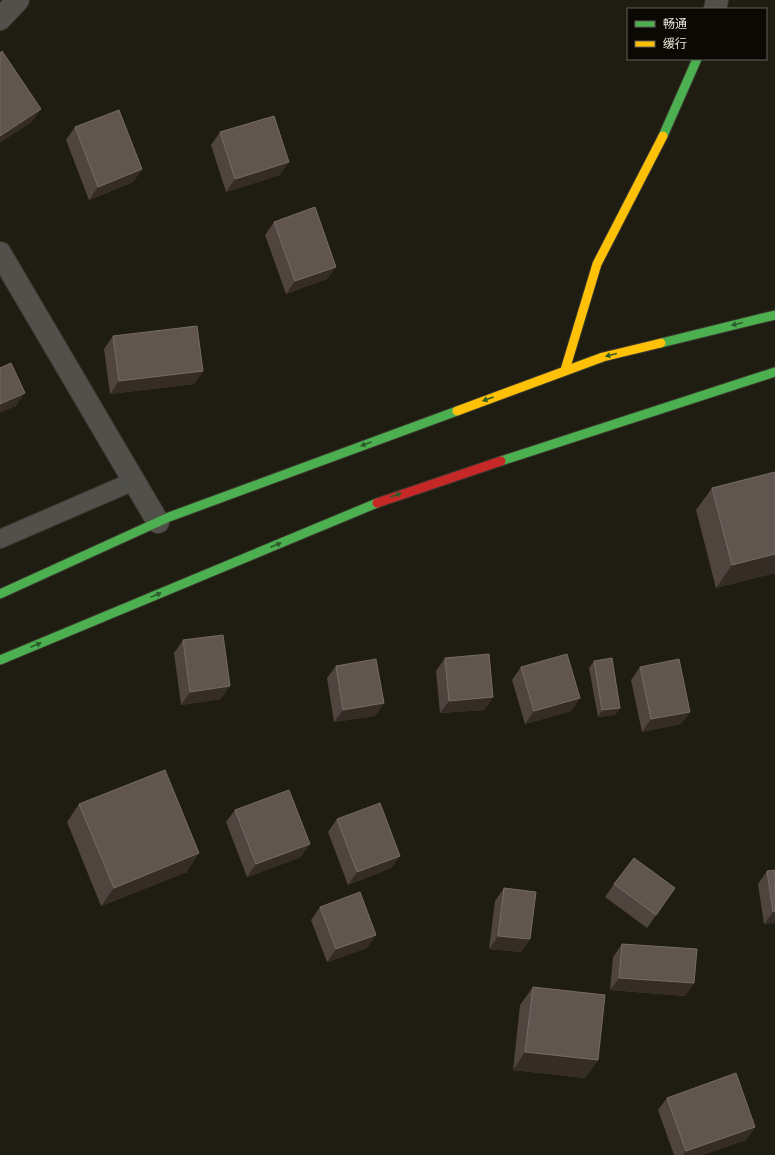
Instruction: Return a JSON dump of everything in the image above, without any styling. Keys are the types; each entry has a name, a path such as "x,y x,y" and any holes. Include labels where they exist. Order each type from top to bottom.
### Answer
{"main road":[{"path":"565,370 597,264 657,150 697,60"},
{"path":"0,594 158,522 565,370 603,357 775,315"},
{"path":"0,660 394,496 775,372"}],"street":[{"path":"0,19 18,0"},
{"path":"0,253 7,280 158,522"}],"lane":[{"path":"0,539 134,482"}],"building":[{"path":"2,51 41,109 0,136 0,53"},
{"path":"119,110 142,169 98,187 75,127"},
{"path":"274,116 289,162 235,179 220,132"},
{"path":"315,207 336,267 295,281 274,222"},
{"path":"197,326 203,371 119,381 113,336"},
{"path":"11,363 25,393 0,404 0,368"},
{"path":"775,472 775,554 732,565 712,488"},
{"path":"223,635 230,686 190,692 183,640"},
{"path":"489,654 493,697 449,701 445,658"},
{"path":"567,654 580,698 534,711 521,667"},
{"path":"612,658 620,708 602,710 594,661"},
{"path":"376,659 384,703 343,710 336,666"},
{"path":"679,659 690,712 651,719 640,667"},
{"path":"165,770 199,853 114,888 79,804"},
{"path":"289,790 310,844 256,864 235,810"},
{"path":"380,803 400,856 357,872 337,819"},
{"path":"634,858 675,888 656,915 614,884"},
{"path":"775,870 775,911 773,912 767,871"},
{"path":"504,888 536,892 530,939 498,936"},
{"path":"360,892 376,935 336,949 320,907"},
{"path":"622,944 697,949 694,983 619,978"},
{"path":"533,987 605,995 598,1060 525,1052"},
{"path":"736,1073 755,1127 686,1151 667,1098"}],"traffic: fast":[{"path":"663,136 697,60"},
{"path":"661,343 775,315"},
{"path":"501,461 775,372"},
{"path":"0,594 169,517 457,411"},
{"path":"0,660 377,503"}],"traffic: slow":[{"path":"565,370 597,264 663,136"},
{"path":"457,411 603,357 661,343"}],"traffic: jam":[{"path":"377,503 501,461"}]}
